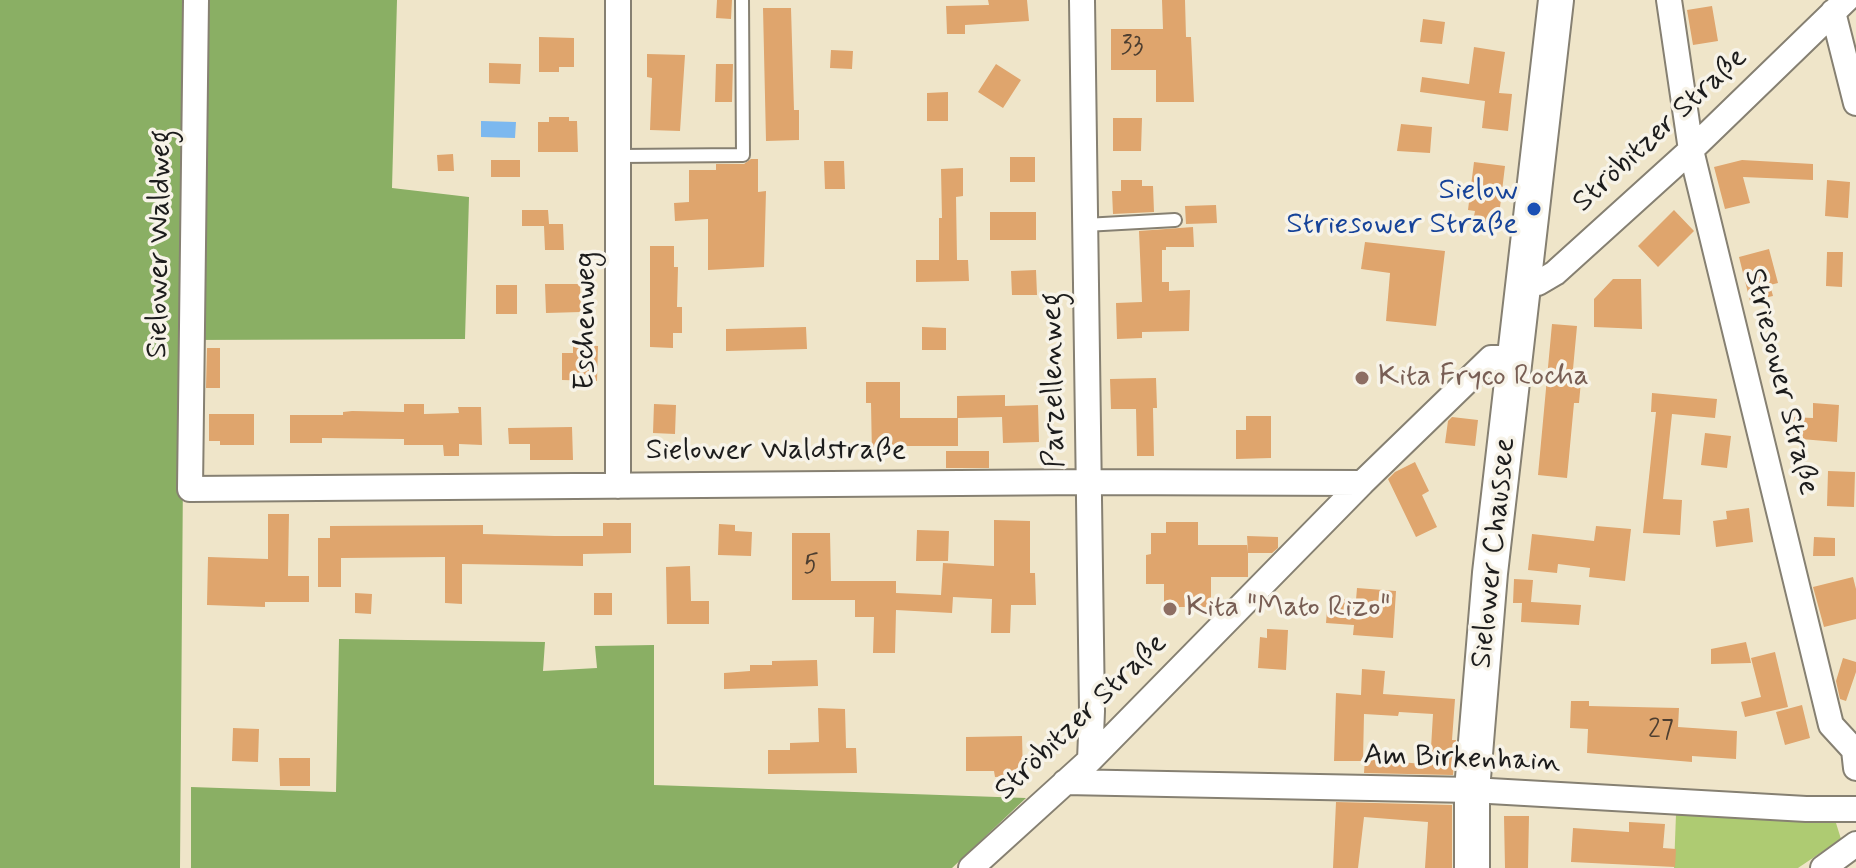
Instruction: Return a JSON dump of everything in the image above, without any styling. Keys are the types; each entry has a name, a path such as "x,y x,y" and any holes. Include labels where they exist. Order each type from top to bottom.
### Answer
{"main road":[{"name":"Sielower Chaussee","path":"1472,868 1472,790 1490,573 1556,0"}],"street":[{"name":"Sielower Waldweg","path":"190,489 196,0"},
{"name":"Eschenweg","path":"618,0 618,486"},
{"name":"Parzellenweg","path":"1082,0 1092,711 1090,760"},
{"name":"Striesower Straße","path":"1669,0 1691,150 1831,725 1854,750 1856,768"},
{"name":"Ströbitzer Straße","path":"1525,281 1538,283 1555,273 1691,150 1840,6"},
{"name":"Ströbitzer Straße","path":"1840,6 1856,103"},
{"name":"Ströbitzer Straße","path":"971,868 1090,760 1362,483 1491,358 1515,358"},
{"name":"Sielower Waldstraße","path":"190,489 1088,482 1362,483"},
{"name":"Am Birkenhain","path":"1065,782 1472,790 1806,809 1856,809"},
{"path":"1823,868 1856,844"}],"lane":[{"path":"620,156 743,155 742,0"},
{"path":"1085,225 1175,220"}],"green space":[{"path":"0,0 397,0 392,188 469,197 465,339 184,340 180,868 0,868"},
{"path":"339,639 545,642 543,671 597,668 595,646 654,645 654,785 1026,798 952,868 191,868 191,787 336,792"},
{"path":"1676,814 1836,823 1841,839 1798,868 1674,868"}],"water":[{"path":"481,121 516,122 515,138 481,137"}],"building":[{"path":"717,0 732,0 731,19 716,18"},
{"path":"988,0 1027,0 1029,21 965,25 965,34 947,34 946,6 989,5"},
{"path":"1162,0 1185,0 1186,37 1191,37 1194,102 1156,102 1156,70 1111,70 1111,29 1163,29"},
{"path":"1712,6 1718,41 1693,45 1687,10"},
{"path":"763,8 791,8 794,110 799,110 799,140 766,141"},
{"path":"1423,19 1445,22 1442,44 1420,42"},
{"path":"539,37 574,38 574,67 559,67 559,72 539,72"},
{"path":"1474,47 1505,52 1499,93 1512,94 1508,131 1482,128 1485,101 1420,92 1422,77 1469,84"},
{"path":"831,50 853,51 852,69 830,68"},
{"path":"647,54 685,55 680,131 650,130 652,78 647,77"},
{"path":"489,63 521,64 520,84 489,83"},
{"path":"716,64 733,64 732,102 715,102"},
{"path":"996,64 1021,80 1003,108 978,92"},
{"path":"948,92 948,121 927,121 927,93"},
{"path":"549,117 569,117 569,121 577,121 578,152 538,152 538,122 549,122"},
{"path":"1113,118 1142,118 1141,151 1113,151"},
{"path":"1401,124 1432,127 1430,153 1397,151"},
{"path":"453,154 454,171 438,171 437,155"},
{"path":"1010,157 1035,157 1035,182 1010,182"},
{"path":"758,159 758,192 766,191 764,267 708,270 708,219 675,221 674,203 689,202 689,170 716,170 716,164 744,164"},
{"path":"491,160 520,160 520,177 491,177"},
{"path":"1742,160 1813,164 1813,180 1743,177 1750,203 1725,209 1714,167"},
{"path":"824,161 844,161 845,189 825,189"},
{"path":"1474,162 1505,166 1498,224 1473,221 1475,211 1468,210"},
{"path":"963,168 963,196 956,197 957,260 968,260 969,281 916,282 916,260 939,260 941,169"},
{"path":"1121,180 1142,180 1142,186 1153,186 1154,212 1113,214 1112,191 1121,191"},
{"path":"1827,180 1850,182 1848,218 1825,216"},
{"path":"1216,205 1217,223 1186,224 1185,206"},
{"path":"522,210 548,210 549,224 563,224 564,250 545,250 544,226 522,226"},
{"path":"1674,210 1694,231 1658,267 1638,246"},
{"path":"990,212 1036,212 1036,240 990,240"},
{"path":"1193,227 1194,247 1166,247 1162,250 1162,282 1169,282 1169,291 1190,290 1189,331 1142,332 1142,338 1117,339 1116,303 1142,302 1139,231"},
{"path":"1365,242 1445,251 1436,326 1386,321 1390,273 1361,269"},
{"path":"650,246 674,246 674,267 678,267 677,307 682,307 682,333 673,333 673,348 650,347"},
{"path":"1769,249 1778,283 1770,285 1773,296 1750,301 1739,257"},
{"path":"1827,252 1843,252 1842,287 1826,286"},
{"path":"1036,270 1037,295 1012,295 1011,271"},
{"path":"1613,279 1641,279 1642,329 1594,327 1594,299"},
{"path":"545,284 580,284 581,312 546,313"},
{"path":"496,285 517,285 517,314 496,314"},
{"path":"1552,324 1577,326 1573,369 1582,370 1579,403 1574,403 1567,478 1538,475"},
{"path":"806,327 807,349 726,351 726,329"},
{"path":"922,327 946,328 946,350 922,350"},
{"path":"573,345 598,346 597,381 562,380 562,353 573,353"},
{"path":"207,348 220,348 220,388 206,388"},
{"path":"1156,378 1154,456 1137,456 1136,409 1111,409 1110,379"},
{"path":"866,382 900,382 900,418 957,418 957,396 1005,395 1005,406 1038,405 1039,442 1003,443 1002,417 958,418 958,446 899,446 899,456 872,456 871,403 866,403"},
{"path":"1652,393 1717,399 1715,418 1672,414 1663,499 1682,500 1680,535 1643,533 1656,412 1651,412"},
{"path":"1813,403 1839,405 1837,442 1789,438 1790,417 1813,418"},
{"path":"404,404 424,404 424,414 459,413 458,407 481,407 482,445 459,444 459,456 444,456 443,445 404,445 404,439 322,438 322,443 290,443 290,415 404,412"},
{"path":"654,404 676,405 675,434 653,433"},
{"path":"209,414 254,414 254,445 220,445 220,441 209,441"},
{"path":"1246,416 1271,416 1271,458 1236,459 1236,430 1246,430"},
{"path":"1452,417 1478,420 1475,446 1445,443 1448,421"},
{"path":"572,427 573,460 530,460 530,444 509,444 508,428"},
{"path":"1705,433 1731,436 1727,468 1701,465"},
{"path":"946,451 989,451 989,468 946,468"},
{"path":"1415,462 1429,491 1422,495 1437,527 1416,537 1388,479"},
{"path":"1828,471 1855,472 1854,507 1827,506"},
{"path":"1749,508 1753,542 1716,547 1713,521 1727,519 1726,511"},
{"path":"268,514 289,514 288,576 309,576 309,602 265,602 265,607 207,605 208,557 268,559"},
{"path":"994,520 1030,521 1030,573 1035,573 1036,605 1011,605 1010,633 991,633 992,599 953,597 952,613 896,610 895,653 873,653 874,617 855,617 855,600 792,600 792,533 830,533 831,581 896,581 896,593 941,595 943,563 994,566"},
{"path":"1166,522 1198,522 1198,545 1248,545 1248,577 1211,577 1211,607 1164,607 1164,584 1146,584 1146,555 1151,554 1151,533 1166,533"},
{"path":"603,523 631,523 631,553 583,554 583,566 462,564 462,604 445,603 445,557 341,558 341,587 318,587 318,538 330,538 330,526 483,525 483,534 603,536"},
{"path":"719,524 735,525 735,531 752,532 751,556 718,555"},
{"path":"1596,526 1631,529 1625,581 1589,577 1590,568 1558,564 1557,573 1528,570 1532,534 1594,541"},
{"path":"917,530 949,531 948,561 916,561"},
{"path":"1247,536 1278,537 1278,548 1272,553 1248,553"},
{"path":"1814,537 1835,538 1835,556 1813,556"},
{"path":"690,566 691,601 709,601 709,624 667,624 666,567"},
{"path":"1853,577 1856,619 1824,627 1813,587"},
{"path":"1514,579 1533,580 1531,602 1581,605 1579,625 1521,622 1522,603 1513,603"},
{"path":"1357,588 1396,591 1393,638 1353,635 1354,625 1326,623 1328,598 1356,600"},
{"path":"355,593 372,594 371,614 355,613"},
{"path":"594,593 612,593 612,615 594,615"},
{"path":"1267,629 1288,630 1286,670 1258,668 1260,637 1267,638"},
{"path":"1746,642 1751,663 1711,664 1711,649"},
{"path":"1775,652 1788,707 1745,717 1741,702 1761,697 1751,658"},
{"path":"1843,658 1856,662 1856,672 1846,701 1840,699 1836,681"},
{"path":"817,660 818,686 724,689 724,673 750,671 750,665 772,665 772,661"},
{"path":"1362,669 1385,671 1383,694 1455,699 1453,775 1364,773 1365,758 1430,765 1433,714 1364,714 1363,761 1334,761 1336,693 1361,695"},
{"path":"1571,701 1589,701 1589,706 1679,708 1678,727 1737,731 1736,759 1692,756 1692,762 1587,753 1588,729 1570,728"},
{"path":"1802,705 1810,738 1785,745 1776,712"},
{"path":"818,708 845,709 846,748 856,748 857,773 768,774 768,750 790,750 790,743 819,742"},
{"path":"233,728 259,729 258,762 232,761"},
{"path":"1022,736 1023,776 995,777 994,771 966,771 966,737"},
{"path":"279,758 310,758 310,786 280,786"},
{"path":"1336,802 1452,805 1452,868 1425,868 1428,822 1364,817 1358,868 1333,868"},
{"path":"1504,816 1529,816 1528,868 1505,868"},
{"path":"1629,822 1665,824 1663,848 1676,849 1675,867 1571,862 1573,828 1629,832"}],"place":[{"name":"Sielow Striesower Straße","path":"1534,209"},
{"name":"Kita Fryco Rocha","path":"1362,378"},
{"name":"Kita \"Mato Rizo\"","path":"1170,609"}]}
